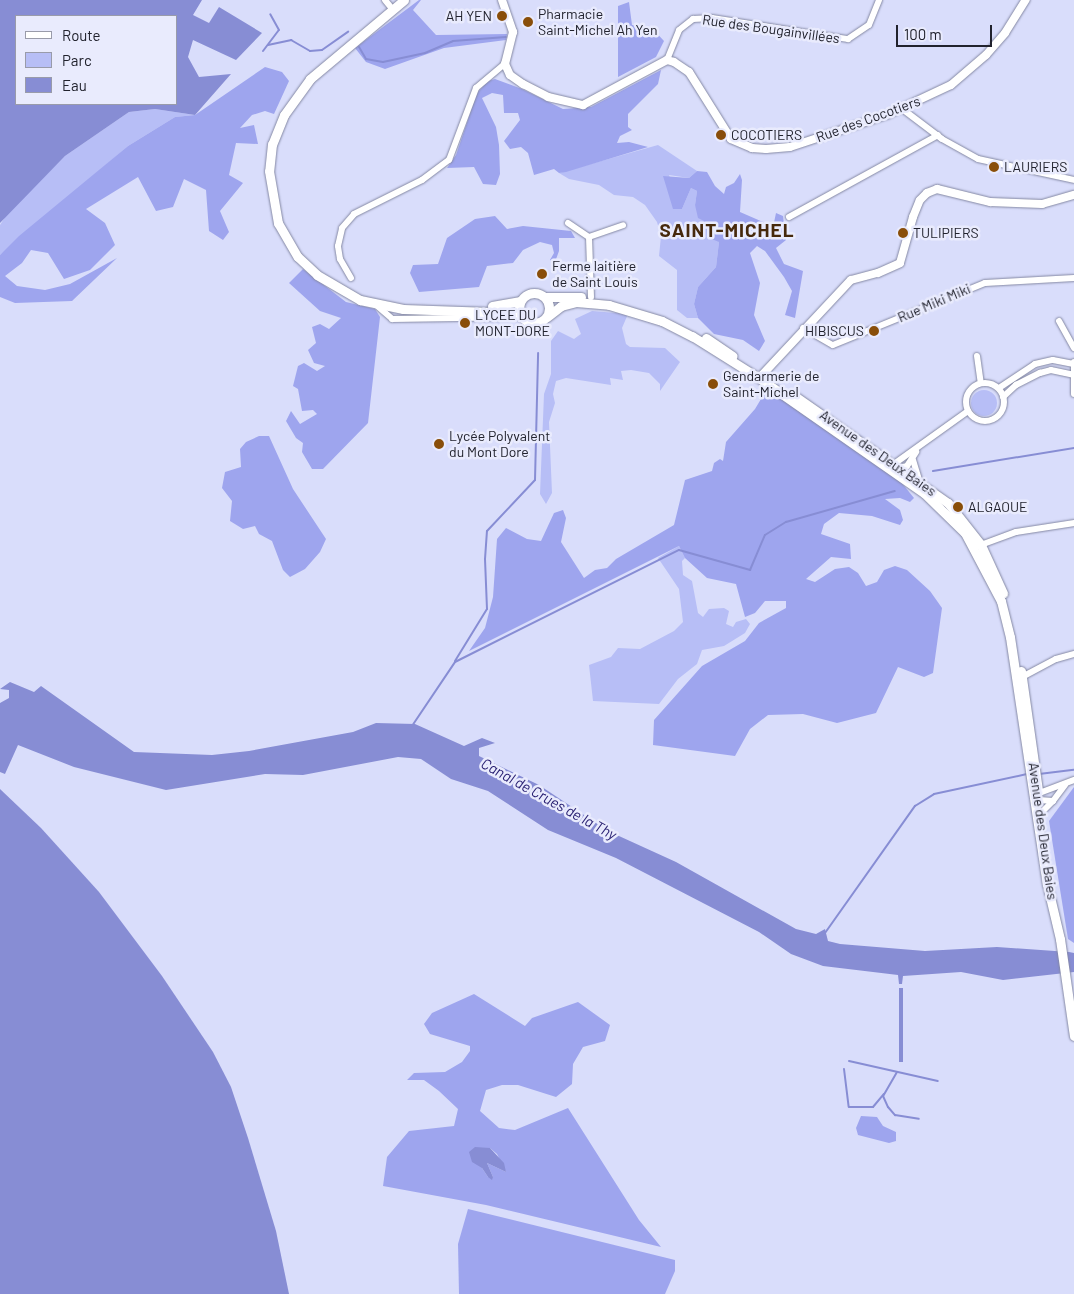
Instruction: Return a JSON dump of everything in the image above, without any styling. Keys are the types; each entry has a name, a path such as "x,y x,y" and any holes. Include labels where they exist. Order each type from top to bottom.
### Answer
{"main road":[{"name":"Avenue des Deux Baies","path":"404,0 326,64 291,103 272,144 269,171 276,216 298,256 338,290 375,304 522,315 535,323 547,317 561,306 576,302 632,310 692,336 761,376 858,448 924,493 978,546 1001,601 1008,628 1054,909"},
{"name":"Avenue des Deux Baies","path":"440,309 478,308 521,301 532,293 545,297 590,297 628,304 663,315 761,376 898,466 948,503 978,546 1004,596 1022,677 1031,767"},
{"path":"545,297 550,308 547,317"},
{"path":"521,301 522,315"},
{"name":"Avenue des Deux Baies","path":"1035,791 1041,813 1054,909"},
{"path":"1054,909 1074,1036"}],"street":[{"path":"385,0 393,10"},
{"path":"351,278 340,259 338,246 342,228 354,214 422,180 449,160 476,88 505,64 513,32 502,0"},
{"name":"Rue des Bougainvillées","path":"667,60 679,30 693,18 712,18 848,39 869,25 879,0"},
{"name":"Rue des Cocotiers","path":"667,60 689,72 731,139 752,148 790,147 901,108 951,85 976,65 1005,33 1026,0"},
{"path":"505,64 510,75 548,97 584,105 667,60"},
{"path":"901,108 938,135 978,159 1074,180"},
{"path":"789,217 938,135"},
{"path":"761,376 803,328 851,280 878,273 900,263 913,217 920,200 927,193 937,189 990,202 1042,204 1074,195"},
{"path":"568,223 589,237"},
{"path":"589,237 623,225"},
{"path":"589,237 590,297"},
{"name":"Rue Miki Miki","path":"803,328 833,345 980,284 1021,279 1074,278"},
{"path":"375,304 392,318 522,315"},
{"path":"1060,321 1074,348"},
{"path":"977,356 981,383"},
{"path":"998,388 1035,364 1053,360 1074,363 1074,394"},
{"path":"1003,397 1016,385 1040,373 1051,370 1074,375"},
{"path":"981,383 998,388 1003,397 1003,409 993,419 977,419 968,411 968,393 981,383"},
{"path":"898,466 968,411"},
{"path":"858,448 866,450 894,468 913,460"},
{"path":"916,452 913,460 918,480"},
{"path":"978,546 1016,532 1074,523"},
{"path":"1022,677 1056,659 1074,654"},
{"path":"1035,791 1065,785 1074,780"},
{"path":"1041,813 1065,785"},
{"path":"1035,791 1053,801"}],"green space":[{"path":"155,109 195,115 175,117 128,146 0,255 0,225 7,214 65,156 129,112"},
{"path":"658,145 697,171 689,178 669,175 682,209 691,188 697,191 695,205 719,242 716,267 698,287 694,304 698,318 687,318 677,310 677,270 659,256 661,236 657,222 645,205 633,197 614,195 599,185 569,179 559,173"},
{"path":"592,311 628,314 622,328 626,344 630,347 665,348 680,362 660,391 660,384 649,373 631,370 621,371 623,380 610,378 611,385 566,378 556,381 553,394 555,403 549,422 552,493 546,504 540,494 544,394 551,374 551,341 558,331 574,339 581,334 575,319"},
{"path":"984,390 993,394 997,403 993,412 984,416 975,412 971,403 975,394"},
{"path":"679,546 685,558 682,561 683,575 692,581 698,613 703,617 709,609 724,608 729,611 726,624 733,627 736,622 746,619 750,624 745,633 724,646 702,650 697,664 678,679 659,704 593,701 589,665 611,657 618,648 640,649 674,631 683,622 679,589 658,558"}],"shaded area":[{"path":"421,0 413,10 436,35 507,34 506,40 444,48 385,69 366,62 355,48"},
{"path":"629,2 632,25 650,26 664,41 656,57 618,77 618,6"},
{"path":"265,67 282,72 289,81 274,114 265,111 252,115 240,128 254,125 258,144 236,143 229,175 243,183 220,211 229,232 223,240 209,231 206,190 184,179 173,207 156,211 138,177 86,209 105,223 115,245 90,270 64,279 48,253 31,250 22,263 5,276 17,286 45,290 70,284 117,258 72,301 15,303 0,297 0,255 19,236 128,146 175,117 195,115"},
{"path":"661,70 658,84 628,114 628,127 632,130 620,136 617,143 629,142 648,147 566,172 559,173 554,169 534,175 528,153 521,147 510,149 504,141 520,120 518,113 504,113 503,95 492,93 482,98 496,127 499,145 500,174 496,185 483,184 474,167 447,168 456,155 477,93 488,81 495,79 522,89 563,109 591,107"},
{"path":"697,171 707,172 715,186 724,194 726,187 734,183 740,174 742,180 740,212 763,222 767,235 772,232 776,213 783,216 786,240 776,248 784,264 803,271 795,318 785,315 792,291 784,277 765,251 757,246 750,253 760,283 754,315 765,341 759,351 743,340 714,334 698,318 694,304 698,287 716,267 719,242 707,237 706,222 698,218 695,205 697,191 691,188 682,209 673,209 663,176 689,178"},
{"path":"495,216 507,229 523,226 571,231 575,238 559,238 559,251 555,262 550,260 554,253 552,245 540,242 523,250 513,263 487,266 479,287 419,292 410,273 413,265 438,264 447,238 475,219"},
{"path":"303,269 346,302 375,309 380,317 368,423 323,469 312,469 302,452 303,443 296,438 286,421 291,411 300,424 317,414 313,410 302,411 298,389 293,386 298,366 304,363 317,371 325,366 314,363 308,350 316,343 312,327 320,324 329,329 341,318 320,311 289,283"},
{"path":"767,389 901,482 914,498 910,502 900,498 885,499 900,510 903,520 900,525 872,516 839,513 824,524 821,534 850,544 851,559 831,557 806,579 815,582 835,569 849,567 858,573 866,586 877,582 884,570 895,566 907,570 930,591 942,608 933,673 924,677 898,667 876,713 837,723 803,714 768,715 750,729 735,756 653,745 654,720 702,666 745,641 759,623 786,608 786,601 765,601 755,613 745,617 736,584 707,578 685,558 679,546 469,651 485,628 493,597 497,539 506,528 527,539 541,541 554,513 563,510 566,518 561,542 584,578 595,570 607,568 616,559 674,525 685,480 712,471 714,463 720,459 723,461 726,442 755,409"},
{"path":"259,436 269,436 293,489 326,539 320,552 305,569 290,577 283,570 272,541 259,534 255,526 243,529 230,521 232,501 222,488 225,472 241,467 240,449 246,442"},
{"path":"1074,787 1074,943 1068,939 1049,821"},
{"path":"474,994 525,1026 532,1018 578,1002 610,1025 605,1041 583,1047 573,1064 572,1084 556,1097 518,1085 502,1085 486,1090 480,1111 499,1128 515,1130 568,1108 639,1220 661,1247 486,1205 383,1186 387,1157 409,1131 454,1126 458,1109 424,1080 407,1080 414,1073 445,1072 462,1062 470,1051 470,1046 430,1034 424,1024 432,1013","holes":["484,1148 490,1148 497,1154 506,1172 487,1163 493,1177 488,1177 482,1168"]},
{"path":"861,1116 877,1117 883,1126 896,1132 896,1141 889,1143 858,1135 856,1128"},
{"path":"468,1209 675,1260 675,1271 665,1294 459,1294 458,1244"}],"water":[{"path":"0,0 202,0 193,15 209,23 219,7 262,33 236,60 193,40 188,57 199,77 231,74 195,115 155,109 129,112 65,156 0,223"},
{"name":"Canal de Crues de la Thy","path":"10,682 34,692 41,686 134,752 212,755 249,751 353,732 376,723 415,724 464,746 482,738 495,743 479,748 479,756 539,785 608,831 676,862 796,929 816,934 825,929 828,941 840,944 925,951 997,947 1069,952 1074,953 1074,972 1003,980 961,972 903,976 902,984 899,984 898,975 823,966 791,954 759,932 616,858 548,830 488,791 451,779 421,759 398,757 303,775 265,774 166,790 74,767 18,745 5,774 0,772 0,703 9,698 9,690 0,689"},
{"path":"0,789 41,828 99,892 162,976 213,1052 231,1087 248,1138 276,1231 289,1294 0,1294"},
{"path":"899,988 903,988 903,1062 899,1062"},
{"path":"475,1147 490,1148 504,1163 506,1172 487,1163 493,1177 492,1180 488,1177 482,1168 472,1162 469,1152"}],"waterway":[{"path":"263,51 279,30 270,14"},
{"path":"268,45 291,40 310,51 322,50 348,32"},
{"path":"359,47 366,59 383,62 425,53 453,41 506,37"},
{"path":"455,661 487,609 485,559 487,531 535,480 538,353"},
{"path":"933,471 1074,448"},
{"path":"412,726 455,662 679,550 750,570 765,535 786,522 895,491"},
{"path":"1039,774 1074,770"},
{"path":"825,933 915,806 934,794 1027,774"},
{"path":"849,1061 938,1081"},
{"path":"844,1069 849,1107 873,1107 884,1094"},
{"path":"897,1072 883,1096 888,1107 895,1115 919,1119"}],"place":[{"name":"AH YEN","path":"502,16"},
{"name":"Pharmacie Saint-Michel Ah Yen","path":"528,22"},
{"name":"COCOTIERS","path":"721,135"},
{"name":"LAURIERS","path":"994,167"},
{"name":"TULIPIERS","path":"903,233"},
{"name":"Ferme laitière de Saint Louis","path":"542,274"},
{"name":"LYCEE DU MONT-DORE","path":"465,323"},
{"name":"HIBISCUS","path":"874,331"},
{"name":"Gendarmerie de Saint-Michel","path":"713,384"},
{"name":"Lycée Polyvalent du Mont Dore","path":"439,444"},
{"name":"ALGAOUE","path":"958,507"}],"district":[{"name":"SAINT-MICHEL","path":"727,230"}]}
